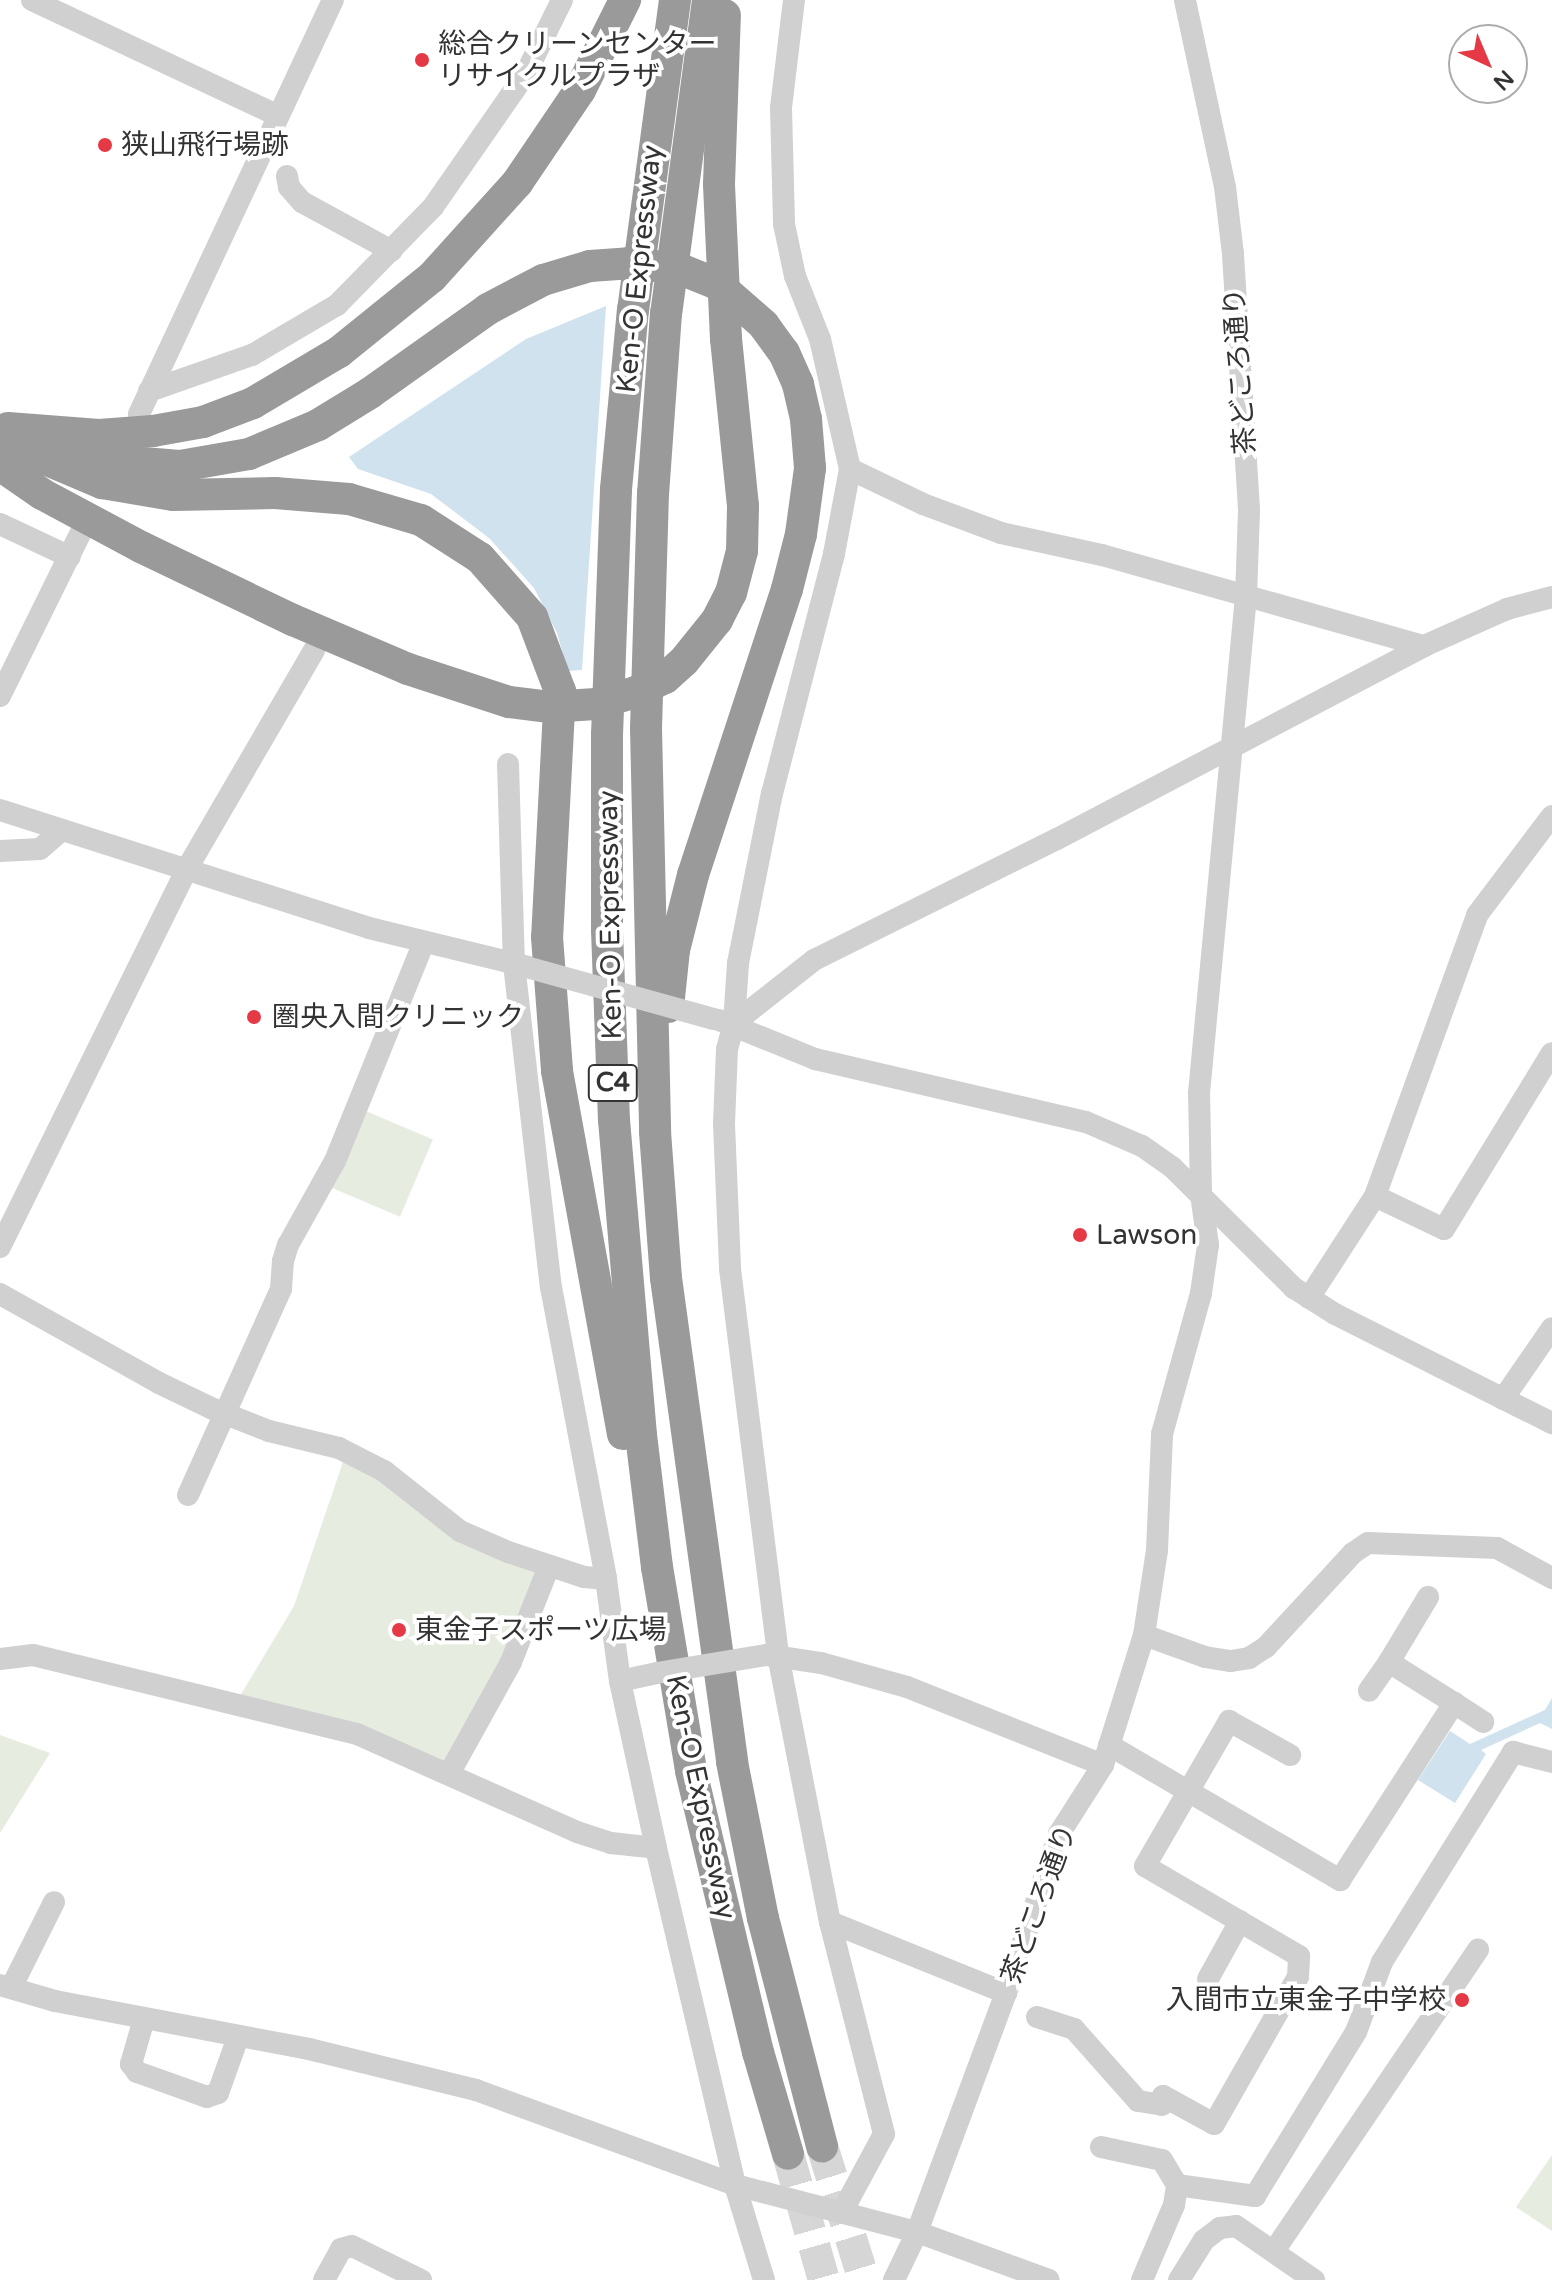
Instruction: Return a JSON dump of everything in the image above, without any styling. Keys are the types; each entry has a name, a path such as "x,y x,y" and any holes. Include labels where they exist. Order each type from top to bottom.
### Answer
{"highway":[{"path":"3,431 99,435 153,431 203,422 253,403 339,352 432,277 517,183 580,90 625,0"},
{"name":"Ken-O Expressway","path":"675,0 635,293 616,490 607,734 607,930 614,1120 641,1435 657,1567 691,1771 751,2024 788,2154"},
{"name":"Ken-O Expressway","path":"708,0 666,313 653,493 646,728 655,1132 670,1309 732,1762 763,1918 822,2146"},
{"path":"0,465 42,494 141,547 293,620 430,677 509,702 548,707 596,704 636,692 665,678 684,661 717,620 731,593 742,551 743,506 726,339 719,184 721,60 727,0"},
{"path":"3,431 82,458 180,466 249,454 331,417 488,309 543,280 590,266 629,263 680,269 717,284 764,325 784,353 798,384 806,419 810,468 803,521 787,589 693,875 674,950 655,1132"},
{"path":"3,431 102,483 173,495 275,493 349,499 421,520 480,558 532,617 560,691 547,937 557,1071 596,1302 691,1771"}],"street":[{"path":"32,0 278,116"},
{"path":"139,414 333,0"},
{"path":"149,391 265,348 337,305 433,207 526,73 562,0"},
{"path":"794,0 781,108 784,224 795,276 820,339 850,469 834,554 772,793 724,1021 727,1049 724,1124 730,1269 772,1655 830,1922 884,2134 842,2212"},
{"name":"茶どころ通り","path":"894,2280 917,2232 1006,1993 1059,1834 1106,1755 1144,1635 1157,1550 1162,1434 1205,1269 1208,1245 1201,1194 1199,1093 1246,597 1249,509 1233,254 1225,187 1185,0"},
{"path":"287,176 289,187 302,202 392,251"},
{"path":"850,469 923,504 1001,533 1102,555 1424,646"},
{"path":"0,524 70,557"},
{"path":"0,696 81,532"},
{"path":"724,1021 814,960 959,890 1424,646 1507,609 1552,597"},
{"path":"0,1247 185,872 314,650"},
{"path":"508,764 522,966 551,1287 606,1579 620,1681 735,2185 764,2280"},
{"path":"0,810 185,872 424,942 724,1021 815,1059 1086,1122 1142,1146 1172,1167 1263,1258 1309,1298 1552,1423"},
{"path":"1309,1298 1375,1196 1477,915 1552,816"},
{"path":"0,851 40,849 62,830"},
{"path":"188,1495 281,1289 283,1261 288,1245 335,1161 424,942"},
{"path":"1375,1196 1444,1229 1552,1053"},
{"path":"0,1294 159,1383 269,1431 339,1448 384,1471 460,1531 549,1566 584,1577 606,1579"},
{"path":"1503,1399 1552,1328"},
{"path":"1144,1635 1205,1657 1231,1661 1249,1658 1266,1647 1353,1553 1368,1543 1497,1548 1552,1578"},
{"path":"449,1774 511,1662 549,1566"},
{"path":"1369,1691 1428,1597"},
{"path":"0,1659 33,1655 357,1734 577,1832 611,1843 656,1848"},
{"path":"620,1681 772,1655 907,1687 1106,1755 1188,1792 1340,1880 1454,1703"},
{"path":"1389,1662 1483,1722"},
{"path":"1037,2017 1074,2029 1092,2062 1138,2101 1162,2105 1163,2096 1212,2128 1298,1977 1299,1956 1145,1866 1229,1721 1290,1755"},
{"path":"1177,2185 1255,2196 1356,2032 1382,1962 1513,1752 1552,1762"},
{"path":"54,1902 5,1987 144,2019 309,2049 476,2090 735,2185 917,2232 1049,2280"},
{"path":"1208,1979 1240,1921"},
{"path":"830,1922 1006,1993"},
{"path":"1274,2251 1478,1950"},
{"path":"144,2019 131,2064 137,2072 207,2097 218,2093 238,2037"},
{"path":"1101,2147 1162,2160 1177,2185 1174,2205 1142,2280"},
{"path":"1179,2280 1204,2240 1220,2228 1236,2226 1314,2280"},
{"path":"324,2280 341,2249 352,2246 421,2280"}],"shaded area":[{"path":"361,1109 433,1139 400,1217 328,1186"},
{"name":"東金子スポーツ広場","path":"344,1459 537,1567 507,1655 450,1760 438,1765 237,1701 294,1606"},
{"path":"0,1735 50,1753 0,1833"},
{"path":"1552,2155 1552,2231 1516,2207"}],"water":[{"path":"606,306 582,670 568,671 557,633 534,588 489,538 431,494 358,469 349,457 526,339"},
{"path":"1552,1698 1552,1729 1540,1723 1481,1750 1486,1754 1455,1803 1418,1780 1450,1731 1470,1744 1545,1710"}],"tunnel":[{"path":"822,2146 864,2280"},
{"path":"788,2154 824,2280"}],"place":[{"name":"総合クリーンセンター リサイクルプラザ","path":"422,60"},
{"name":"狭山飛行場跡","path":"105,145"},
{"name":"圏央入間クリニック","path":"254,1017"},
{"name":"Lawson","path":"1080,1235"},
{"name":"東金子スポーツ広場","path":"399,1630"},
{"name":"入間市立東金子中学校","path":"1462,2000"}]}
